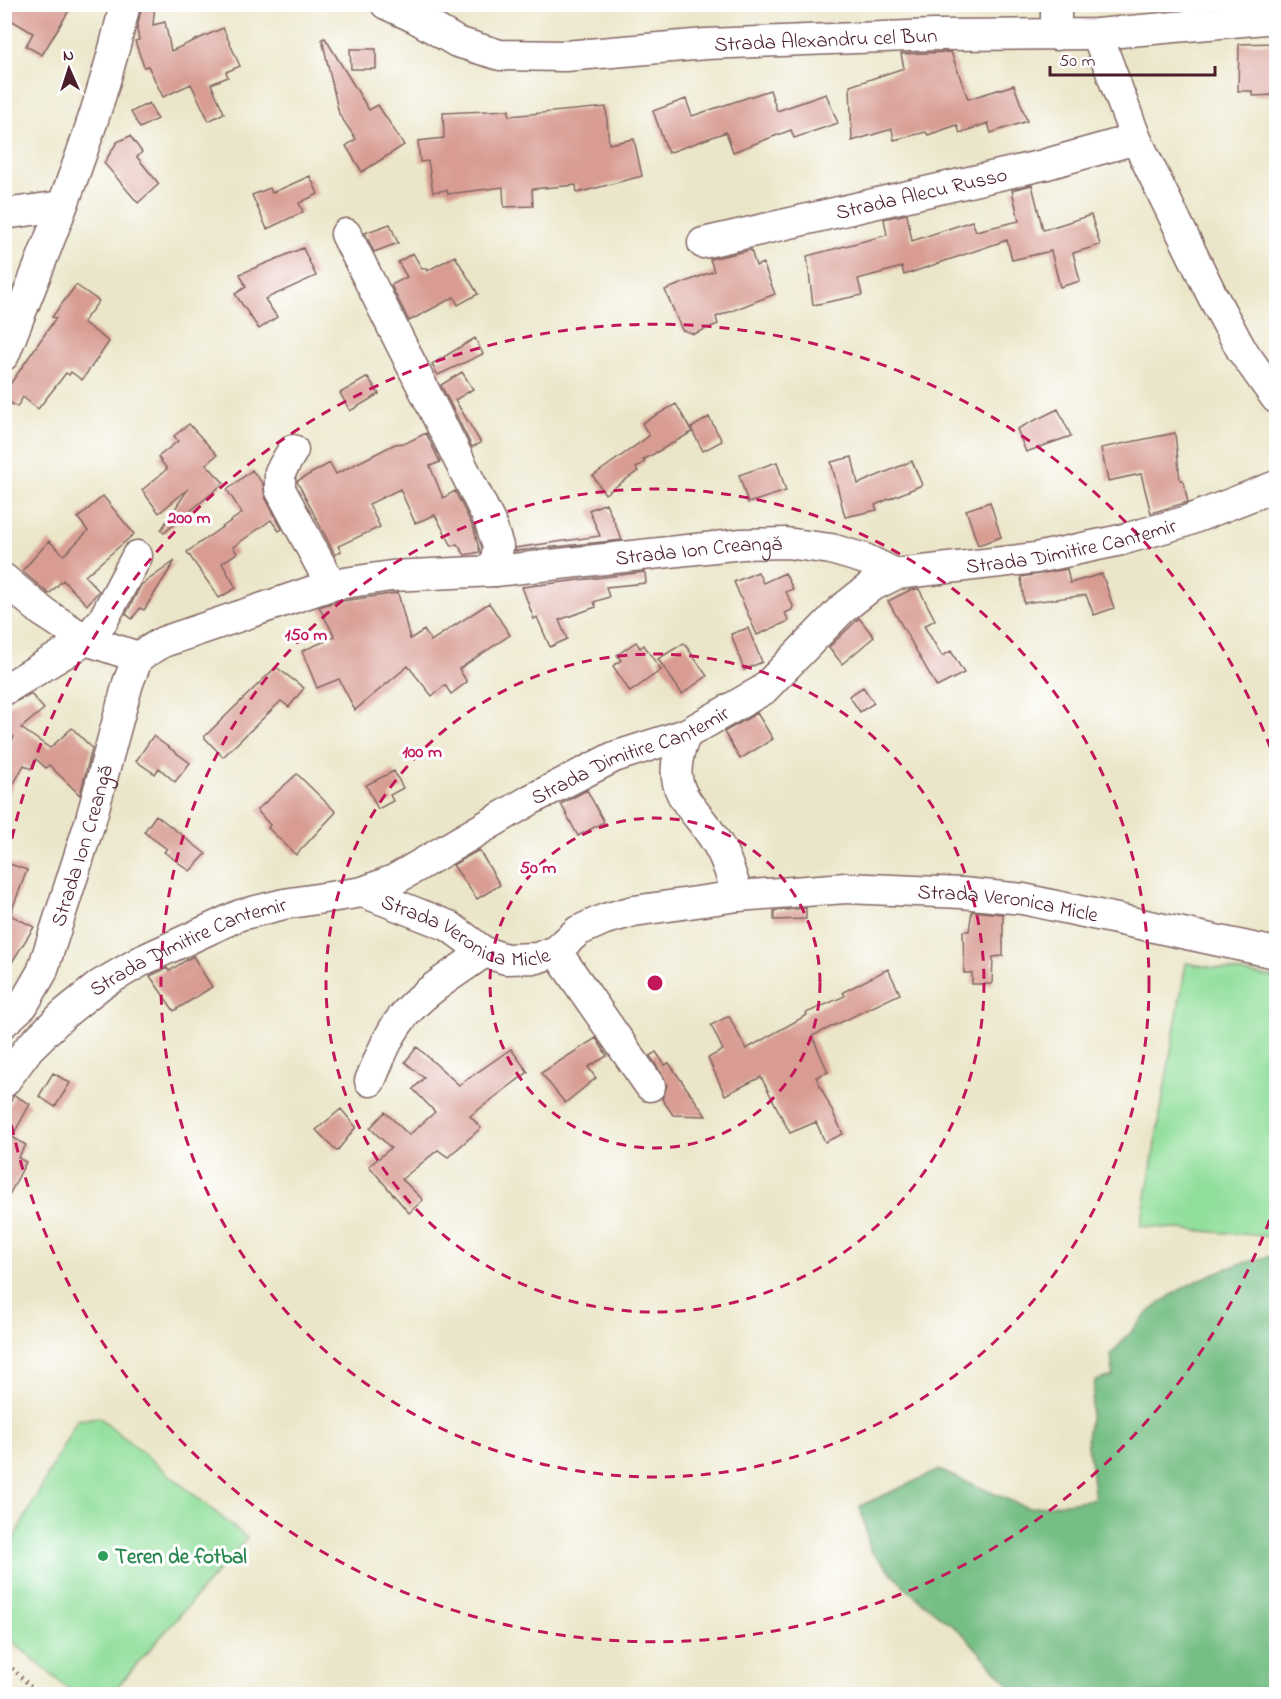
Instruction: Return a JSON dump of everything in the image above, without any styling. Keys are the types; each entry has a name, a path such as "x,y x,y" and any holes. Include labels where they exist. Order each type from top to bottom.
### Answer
{"street":[{"path":"4,356 101,100 124,4"},
{"name":"Strada Alexandru cel Bun","path":"386,4 417,18 457,42 500,55 565,56 706,44 934,35 1097,34 1276,18"},
{"path":"1056,4 1056,35"},
{"path":"1097,34 1136,139 1212,296 1241,349 1276,398"},
{"name":"Strada Alecu Russo","path":"703,243 1043,165 1136,139"},
{"path":"4,214 62,206"},
{"path":"346,234 490,522 498,546 495,571"},
{"path":"293,450 280,471 280,489 331,585"},
{"name":"Strada Dimitire Cantemir","path":"4,1082 29,1048 65,1013 100,985 143,960 240,915 284,904 363,892 394,880 532,799 614,757 686,734 763,690 841,610 870,587 896,574 1036,558 1121,540 1184,522 1276,486"},
{"name":"Strada Ion Creangă","path":"4,1022 23,1005 42,972 91,819 128,683 138,657 163,642 331,585 392,576 495,571 742,544 786,543 831,549 865,559 896,574"},
{"path":"4,690 86,640 103,620 136,556"},
{"path":"4,579 43,612 86,640 138,657"},
{"path":"686,734 676,755 676,778 685,801 722,852 738,896"},
{"name":"Strada Veronica Micle","path":"363,892 448,926 484,952 506,959 537,958 556,951 578,932 604,919 674,904 738,896 846,888 962,893 1023,899 1276,953"},
{"path":"556,951 650,1086"},
{"path":"370,1081 385,1046 401,1019 429,991 484,952"}],"path":[{"path":"4,1659 38,1695"}],"green space":[{"path":"1186,963 1276,978 1276,1237 1141,1226"},
{"path":"1276,1255 1276,1694 1017,1694 965,1636 910,1592 870,1550 860,1506 939,1470 1028,1508 1095,1499 1087,1439 1095,1381 1113,1376 1111,1354 1147,1314 1173,1294 1216,1273 1246,1262"},
{"path":"99,1417 247,1538 111,1694 74,1694 5,1635 5,1555 77,1420"}],"building":[{"path":"4,4 73,4 42,55 26,46 33,33 4,16"},
{"path":"142,4 155,4 153,25 165,22 171,51 223,28 240,66 226,72 228,77 211,84 224,113 209,121 191,84 163,97 148,66 144,67 135,41 139,40 137,29"},
{"path":"325,38 369,110 378,105 404,145 362,172 346,146 356,139 339,114 322,39"},
{"path":"1274,43 1275,95 1252,96 1252,91 1238,91 1239,44"},
{"path":"350,49 376,49 376,69 351,69"},
{"path":"951,52 968,99 1014,85 1027,121 991,133 988,123 960,133 957,125 928,135 926,132 894,140 892,129 852,141 850,86 904,68 901,54"},
{"path":"770,90 777,111 826,94 838,123 794,138 791,130 733,152 726,132 668,153 653,111 686,99 692,116"},
{"path":"149,103 157,119 140,128 131,112"},
{"path":"606,107 609,144 634,139 642,176 577,193 576,185 532,189 533,206 504,207 503,187 448,194 447,190 433,192 428,161 420,162 418,141 444,138 443,113 509,110 509,116"},
{"path":"130,136 142,152 137,157 159,184 138,203 104,163 117,142"},
{"path":"310,176 318,194 299,203 303,212 267,229 252,195 270,188 272,193"},
{"path":"1032,185 1043,230 1091,215 1100,245 1073,253 1080,281 1060,287 1051,251 1012,260 1007,240 904,275 902,267 858,279 862,295 813,305 807,256 887,235 884,219 907,214 912,241 972,221 976,231 1019,221 1012,190"},
{"path":"390,224 398,243 374,252 365,233"},
{"path":"303,248 316,276 265,299 277,317 259,329 235,294 246,287 240,274"},
{"path":"751,250 756,266 763,263 775,294 716,317 718,324 694,334 682,330 665,290 714,271 710,259"},
{"path":"413,253 422,269 425,268 427,271 455,256 478,294 458,305 454,297 409,321 391,285 407,277 398,262"},
{"path":"76,285 99,301 83,322 109,342 82,380 71,372 69,375 66,373 38,409 23,397 17,407 4,399 4,393 56,318 52,317"},
{"path":"475,338 483,354 438,375 432,364"},
{"path":"462,372 473,389 455,400 481,443 472,447 441,385"},
{"path":"368,377 379,394 350,411 340,393"},
{"path":"676,404 692,432 643,460 645,462 636,468 638,471 605,494 593,476 649,436 642,423"},
{"path":"1058,409 1071,436 1026,452 1017,429"},
{"path":"709,417 722,441 703,451 691,428"},
{"path":"189,424 217,455 206,464 224,483 164,533 161,530 188,489 159,513 142,490 167,469 158,457 178,441 174,436"},
{"path":"426,433 440,462 430,466 443,498 455,491 474,529 480,552 465,555 457,544 452,546 435,515 415,523 400,489 369,504 380,527 338,546 341,551 335,555 297,481 330,463 336,474 395,444 406,443"},
{"path":"1175,433 1180,480 1183,480 1188,502 1151,513 1141,474 1108,481 1101,448"},
{"path":"852,457 858,484 912,461 922,485 875,505 877,510 845,517 831,462"},
{"path":"777,462 786,491 748,503 739,475"},
{"path":"252,470 263,484 265,497 282,529 279,531 271,520 233,547 237,553 222,563 236,588 219,598 187,552 242,513 227,490"},
{"path":"103,496 134,534 85,576 99,591 87,605 63,580 49,594 22,571 49,541 64,555 88,531 78,518"},
{"path":"990,502 1001,537 978,545 966,510"},
{"path":"606,503 622,540 515,551 515,548 600,536 589,510"},
{"path":"175,561 144,610 140,608 132,619 126,614 141,585"},
{"path":"1067,569 1070,583 1102,574 1114,608 1094,615 1086,595 1024,603 1021,577"},
{"path":"645,572 646,583 606,587 609,597 594,602 596,607 559,620 567,639 550,647 537,617 534,619 522,587"},
{"path":"758,572 763,583 785,573 793,589 786,592 793,606 792,610 785,613 789,621 757,635 734,582"},
{"path":"919,589 935,620 924,626 942,656 951,651 964,673 937,687 888,601 910,590"},
{"path":"398,593 410,639 424,630 431,641 489,603 510,635 459,669 467,682 451,694 445,685 432,696 408,666 355,710 339,679 317,688 302,651 335,637 319,607 335,602"},
{"path":"859,618 874,637 842,664 829,647"},
{"path":"748,628 762,662 744,670 731,634"},
{"path":"636,642 640,648 644,645 661,670 630,692 613,666 621,660 617,655"},
{"path":"684,643 707,676 682,694 658,659"},
{"path":"276,667 304,688 289,707 281,701 223,757 204,737"},
{"path":"863,687 874,703 860,712 849,696"},
{"path":"31,694 44,709 21,728 50,748 72,728 92,748 80,795 49,765 46,768 36,759 31,769 24,765 4,802 4,756 14,737 4,726 4,707"},
{"path":"757,713 773,739 740,759 724,732"},
{"path":"153,736 190,763 175,782 159,768 155,774 136,761"},
{"path":"394,771 403,788 390,795 393,801 378,809 366,785"},
{"path":"297,774 336,812 296,855 268,828 270,825 257,810"},
{"path":"587,790 604,822 578,836 561,804"},
{"path":"156,815 206,854 190,871 164,852 167,849 144,832"},
{"path":"479,850 500,885 477,899 453,865"},
{"path":"4,862 27,870 10,915 34,927 4,975"},
{"path":"806,908 806,919 774,920 774,911"},
{"path":"972,911 1003,914 1003,956 993,957 992,984 972,984 972,973 964,973 963,931 969,931"},
{"path":"193,956 212,987 174,1011 150,976 167,968 169,971"},
{"path":"888,969 900,994 812,1036 828,1072 816,1077 843,1134 825,1142 816,1122 790,1133 761,1077 725,1095 708,1058 723,1050 711,1025 729,1016 746,1049 807,1015 806,1013 845,996 843,992"},
{"path":"596,1038 607,1056 588,1067 596,1078 565,1103 541,1073"},
{"path":"417,1047 459,1085 511,1049 528,1072 470,1116 481,1128 448,1157 438,1150 402,1179 423,1200 409,1213 369,1166 391,1148 370,1128 385,1112 409,1135 435,1112 413,1089 424,1078 405,1062"},
{"path":"656,1052 665,1065 669,1063 706,1116 673,1115 662,1099 667,1085 664,1077 650,1056"},
{"path":"53,1073 70,1083 55,1107 39,1096"},
{"path":"14,1095 30,1104 12,1137 26,1145 18,1158 26,1162 4,1205 4,1114"},
{"path":"341,1109 356,1127 337,1151 316,1130"}],"place":[{"name":"Teren de fotbal","path":"103,1556"}]}
